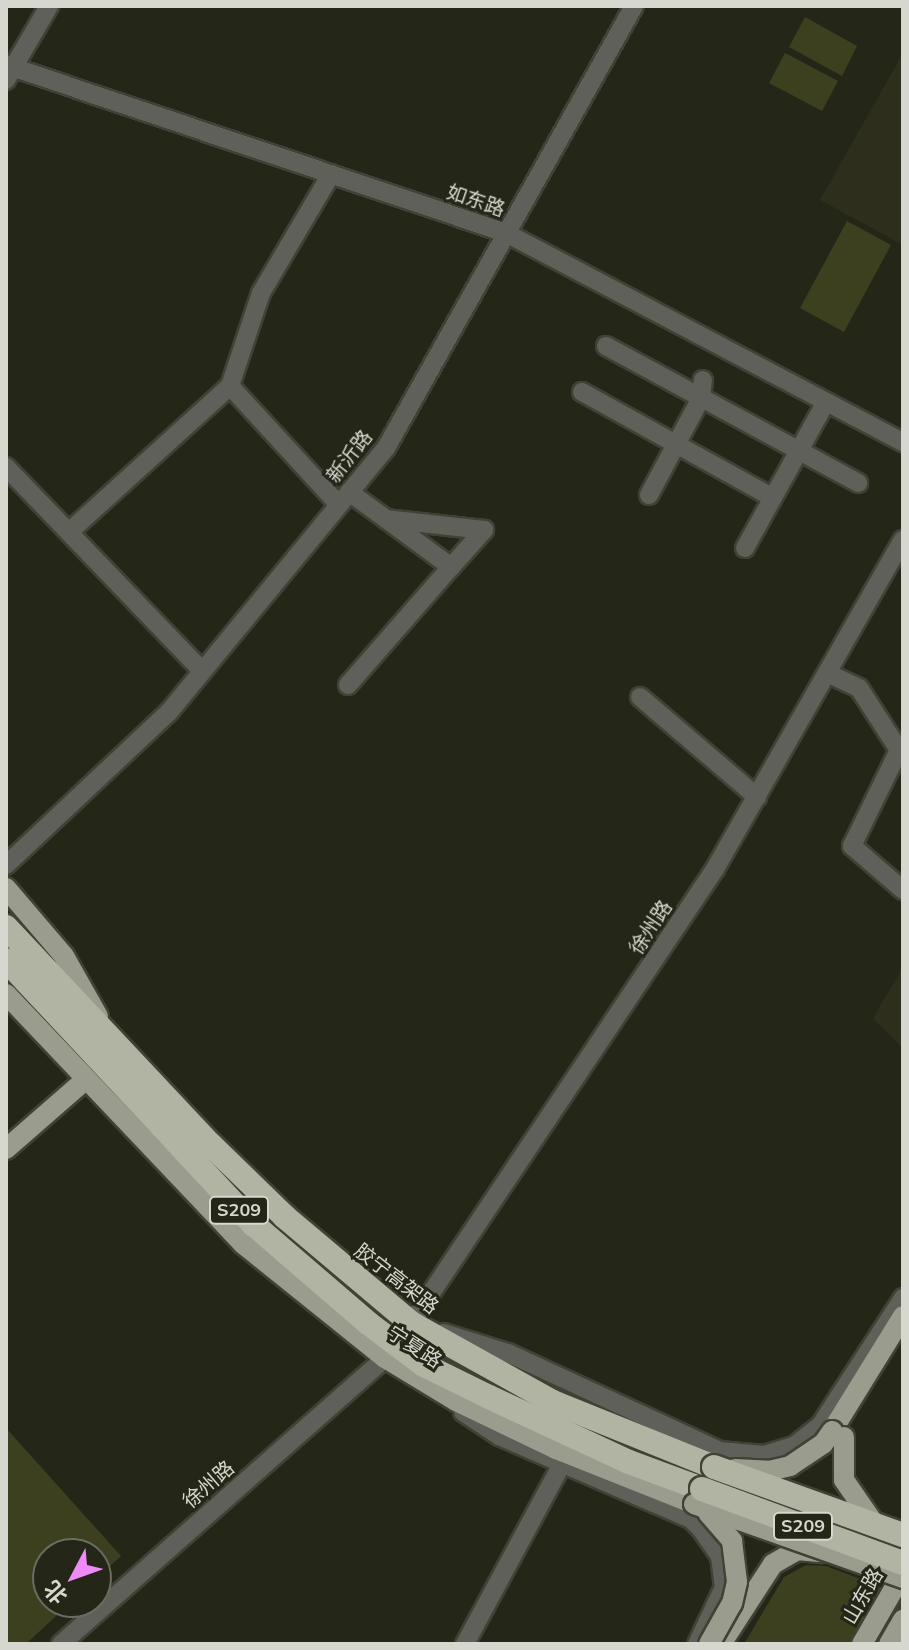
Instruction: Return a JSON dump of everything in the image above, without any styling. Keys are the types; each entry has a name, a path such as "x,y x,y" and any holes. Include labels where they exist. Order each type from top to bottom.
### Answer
{"highway":[{"name":"胶宁高架路","path":"6,927 285,1217 411,1323 553,1402 714,1467 903,1535"},
{"name":"S209","path":"6,960 253,1224 368,1323 424,1365 698,1496 903,1563"}],"main road":[{"path":"6,888 64,956 108,1034"},
{"name":"宁夏路","path":"6,994 243,1244 385,1358 430,1385 556,1449 698,1496 833,1552 903,1575"},
{"path":"6,1149 85,1080"},
{"path":"875,1525 844,1480 838,1434 903,1316"},
{"path":"714,1467 769,1471 804,1460 838,1434 903,1337"},
{"path":"698,1496 725,1527 736,1557 734,1596 709,1644"},
{"path":"721,1644 773,1564 797,1550 833,1552"},
{"name":"山东路","path":"862,1644 903,1575"},
{"path":"889,1644 903,1620"}],"street":[{"path":"8,71 49,6"},
{"name":"新沂路","path":"6,865 169,712 386,448 634,6"},
{"name":"如东路","path":"8,71 506,233 903,442"},
{"path":"69,532 230,386 261,293 331,174"},
{"path":"606,346 702,389 799,451 858,483"},
{"path":"230,386 344,498 386,519 451,567"},
{"path":"649,495 702,389"},
{"path":"582,392 773,498"},
{"path":"745,548 826,402"},
{"path":"6,467 202,671"},
{"path":"348,685 484,530 386,519"},
{"name":"徐州路","path":"411,1323 707,882 903,540"},
{"path":"827,673 859,688 899,750 852,846 903,890"},
{"path":"640,697 757,797"},
{"path":"411,1323 508,1353 720,1451 743,1455 786,1449 820,1426 903,1298"},
{"name":"徐州路","path":"61,1644 385,1358"},
{"path":"430,1385 499,1436 561,1466 691,1519 720,1556 724,1587 697,1644"},
{"path":"701,1529 723,1519 739,1496 743,1455"},
{"path":"465,1644 561,1466"}],"shaded area":[{"path":"903,53 903,245 820,200"},
{"path":"903,967 903,1049 873,1018"}],"green space":[{"path":"805,17 857,46 842,76 789,47"},
{"path":"785,53 838,81 822,111 769,83"},
{"path":"847,221 891,245 844,332 800,308"},
{"path":"6,1428 105,1538 32,1538 32,1618 54,1618 26,1644 6,1644"},
{"path":"112,1546 121,1556 112,1564"},
{"path":"806,1565 826,1566 903,1595 903,1644 744,1644 784,1577"}]}
